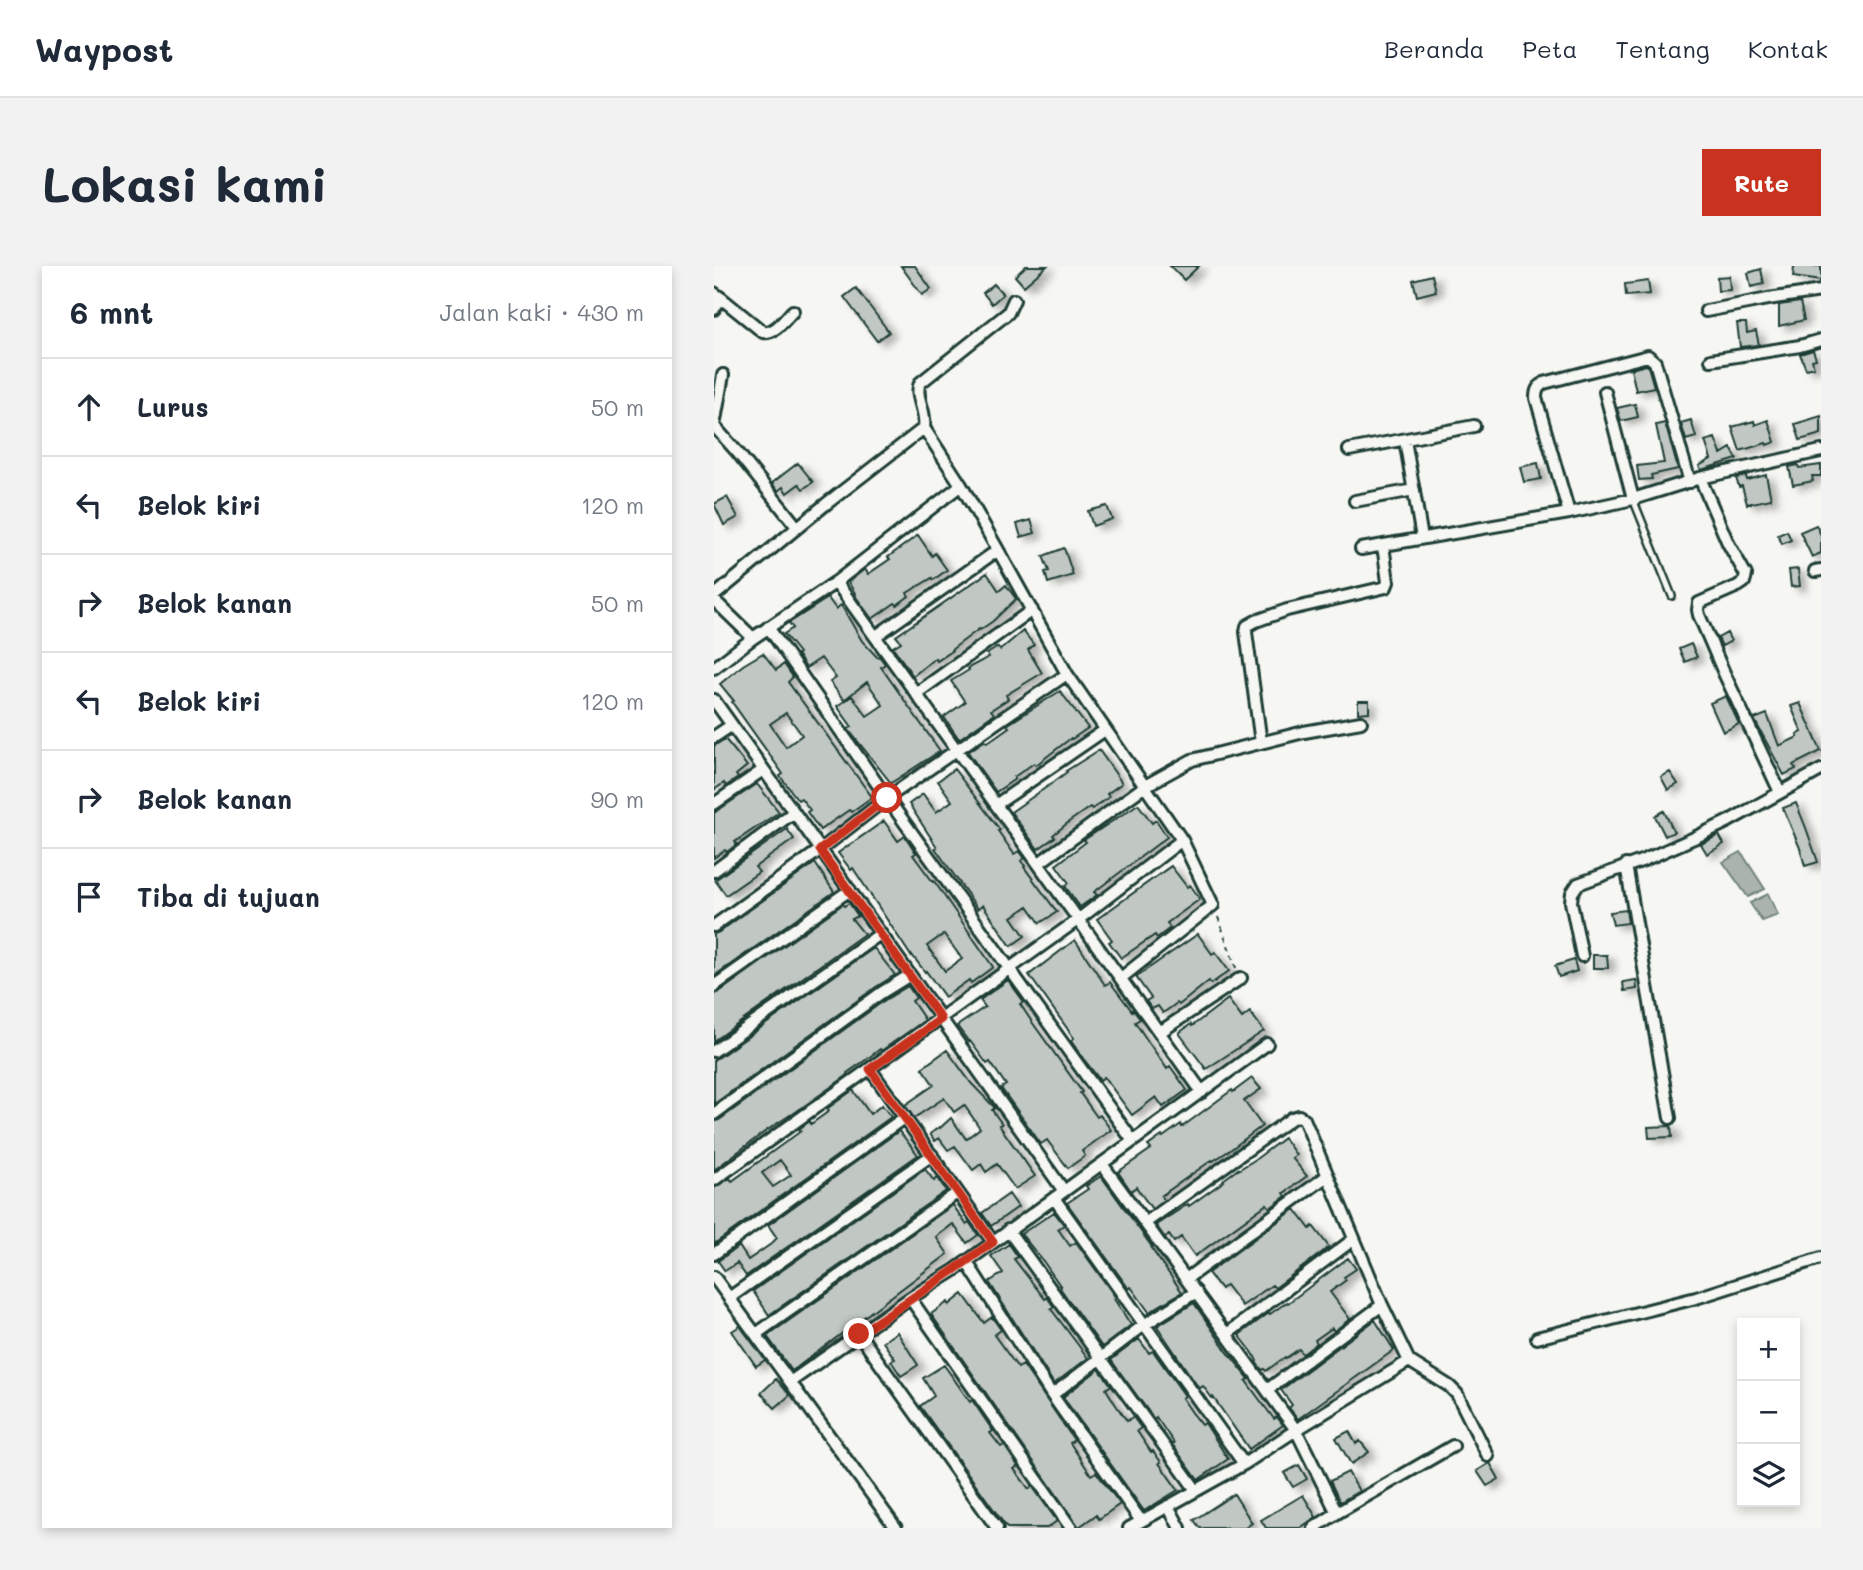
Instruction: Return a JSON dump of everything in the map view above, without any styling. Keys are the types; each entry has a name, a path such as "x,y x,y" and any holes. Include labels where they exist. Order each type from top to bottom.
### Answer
{"street":[{"path":"1706,311 1821,291"},
{"path":"714,309 718,296 763,332 768,333 793,311"},
{"path":"1014,300 1007,313 917,386 917,393 924,410 924,428 961,485 1067,674 1182,841 1213,905 1121,978"},
{"path":"1711,360 1800,346 1821,340"},
{"path":"1569,513 1536,398 1538,387 1544,383 1648,356 1654,362 1695,480 1746,575 1744,582 1738,586 1699,603 1698,610 1724,673 1780,792"},
{"path":"723,375 714,426 797,527"},
{"path":"1605,392 1633,499"},
{"path":"1349,450 1474,426"},
{"path":"753,638 714,598 797,527 924,428"},
{"path":"1405,440 1422,538"},
{"path":"1361,548 1569,513 1821,451"},
{"path":"714,668 836,582 961,485"},
{"path":"1355,501 1414,491"},
{"path":"1261,743 1247,626 1287,610 1386,587 1388,582 1383,545"},
{"path":"876,636 998,550"},
{"path":"836,582 1202,1092"},
{"path":"917,693 1031,610"},
{"path":"768,628 1133,1141"},
{"path":"714,926 887,798 1067,674"},
{"path":"714,700 1064,1191"},
{"path":"1039,863 1145,786 1192,760 1304,732 1361,722"},
{"path":"714,737 732,725"},
{"path":"997,804 1105,730"},
{"path":"714,804 763,770"},
{"path":"1582,956 1571,902 1572,893 1578,884 1694,838 1821,770"},
{"path":"714,871 794,812"},
{"path":"714,1180 941,1019 1182,841"},
{"path":"1626,865 1670,1118"},
{"path":"714,986 849,890"},
{"path":"714,1051 880,934"},
{"path":"714,1114 881,992 910,975"},
{"path":"1160,1032 1241,978"},
{"path":"790,1382 993,1242 1267,1044"},
{"path":"870,1069 993,1242"},
{"path":"1145,1223 1292,1118 1299,1116 1304,1119 1382,1305 1409,1361 1457,1394 1488,1456"},
{"path":"714,1254 905,1117"},
{"path":"729,1298 932,1155"},
{"path":"1102,1164 1296,1430 1337,1513"},
{"path":"1186,1279 1327,1177"},
{"path":"756,1334 957,1193"},
{"path":"1054,1198 1244,1464"},
{"path":"1007,1230 1196,1490"},
{"path":"1227,1334 1354,1239"},
{"path":"1537,1338 1696,1298 1821,1258"},
{"path":"966,1261 1052,1395 1141,1521"},
{"path":"714,1277 896,1528"},
{"path":"1052,1395 1144,1325 1196,1292"},
{"path":"911,1298 1071,1528"},
{"path":"1268,1390 1382,1305"},
{"path":"859,1334 997,1528"},
{"path":"1129,1528 1244,1464 1409,1361"},
{"path":"1314,1528 1453,1446"},
{"path":"1168,1506 1180,1528"}],"lane":[{"path":"1633,499 1672,596"}],"path":[{"path":"1213,905 1241,978"}],"shaded area":[{"path":"1741,852 1765,889 1748,897 1723,862"},
{"path":"1768,894 1778,915 1762,921 1750,903"}],"building":[{"path":"901,266 915,266 931,289 922,295"},
{"path":"1026,266 1047,266 1024,286 1015,276"},
{"path":"1170,266 1199,266 1184,280"},
{"path":"1794,266 1821,266 1821,281 1793,277"},
{"path":"1761,269 1764,284 1751,287 1748,273"},
{"path":"1432,275 1436,291 1417,296 1413,280"},
{"path":"1729,276 1730,290 1718,291 1717,277"},
{"path":"1648,281 1650,294 1626,296 1625,284"},
{"path":"994,284 1003,294 992,304 983,293"},
{"path":"856,288 889,332 877,341 844,297"},
{"path":"1800,302 1804,320 1779,326 1779,305"},
{"path":"1737,323 1746,323 1747,333 1756,331 1759,345 1740,347"},
{"path":"1813,350 1816,359 1812,360 1814,367 1806,369 1800,354"},
{"path":"1646,365 1654,387 1636,391 1631,369"},
{"path":"1635,404 1638,417 1621,421 1617,408"},
{"path":"1821,416 1821,434 1800,440 1795,424"},
{"path":"1691,420 1696,437 1686,440 1681,423"},
{"path":"1768,420 1775,442 1740,451 1732,427 1754,421 1755,425"},
{"path":"1665,423 1678,469 1651,475 1652,479 1639,480 1637,466 1664,463 1656,425"},
{"path":"1715,438 1721,454 1731,448 1737,459 1701,470 1699,466 1711,459 1705,441"},
{"path":"798,463 813,482 803,489 799,484 787,493 783,487 778,491 772,483"},
{"path":"1538,463 1541,479 1524,482 1520,467"},
{"path":"1798,465 1799,468 1821,465 1821,476 1812,476 1813,481 1793,485 1789,467"},
{"path":"1766,475 1771,499 1747,504 1742,486 1739,487 1736,478 1746,476 1747,480"},
{"path":"727,497 738,517 724,525 714,504"},
{"path":"1107,506 1112,519 1093,526 1088,511"},
{"path":"1031,520 1035,533 1021,537 1017,524"},
{"path":"1816,525 1821,535 1821,553 1812,557 1800,532"},
{"path":"1787,531 1791,540 1782,544 1778,535"},
{"path":"918,535 932,556 935,553 947,570 907,593 909,596 897,605 895,603 872,619 848,582 865,569 868,574"},
{"path":"1064,548 1073,575 1048,583 1045,572 1049,571 1043,556"},
{"path":"1798,569 1800,586 1791,587 1789,570"},
{"path":"987,573 999,591 1006,585 1016,599 993,621 937,661 935,658 913,676 893,647 901,642 896,636"},
{"path":"828,598 836,609 841,605 862,641 885,664 881,667 940,751 891,783 848,729 852,727 837,706 852,696 867,716 883,705 867,682 844,700 830,682 836,678 821,658 806,668 797,654 799,653 784,634 793,628 789,623"},
{"path":"1023,631 1034,645 1028,650 1042,673 1006,695 1008,699 991,710 994,714 959,739 944,717 965,702 951,681 989,657 987,654 998,647 1000,650"},
{"path":"1727,633 1731,641 1722,646 1718,638"},
{"path":"1691,644 1697,657 1685,662 1679,649"},
{"path":"763,653 776,670 784,664 793,677 788,682 872,797 820,830 807,812 810,810 801,798 798,800 780,776 783,774 720,684","holes":["786,713 802,735 786,747 770,724"]},
{"path":"1060,691 1088,728 1036,765 1034,763 996,792 968,752 984,741 988,742 1009,727 1007,725"},
{"path":"1726,696 1739,724 1723,732 1710,703"},
{"path":"1358,701 1369,701 1369,712 1358,713"},
{"path":"1800,703 1821,751 1793,765 1796,769 1784,775 1754,719 1767,714 1779,746 1798,737 1802,732 1791,706"},
{"path":"725,739 747,766 736,775 738,778 714,790 714,746"},
{"path":"1099,750 1122,783 1107,794 1109,797 1070,821 1053,835 1055,837 1038,849 1011,812"},
{"path":"954,769 1000,830 998,831 1014,854 1019,851 1025,858 1021,861 1024,867 1057,912 1040,923 1028,906 1012,917 1025,936 1011,946 983,905 978,909 935,848 937,847 909,804 923,794 936,812 952,801 938,781"},
{"path":"1670,772 1678,784 1668,790 1661,777"},
{"path":"757,784 779,812 735,842 737,844 727,852 725,850 714,858 714,813"},
{"path":"1796,803 1818,862 1805,866 1783,808"},
{"path":"1138,804 1152,823 1156,820 1167,837 1094,892 1097,895 1080,907 1065,886 1069,883 1056,865 1086,842 1084,840"},
{"path":"1664,811 1674,832 1665,836 1655,816"},
{"path":"884,821 898,841 905,836 916,853 913,855 993,967 945,997 911,956 853,868 851,870 838,853","holes":["944,934 962,959 945,971 927,946"]},
{"path":"787,829 794,839 755,867 759,872 726,895 715,880"},
{"path":"1719,835 1724,844 1707,854 1701,844"},
{"path":"815,863 834,892 714,976 714,934"},
{"path":"1171,866 1200,899 1167,923 1170,928 1157,938 1155,935 1121,958 1097,919"},
{"path":"849,903 858,916 852,919 864,934 714,1041 714,994 843,904 844,906"},
{"path":"1626,910 1628,923 1613,925 1610,912"},
{"path":"1198,934 1212,954 1215,952 1229,971 1211,984 1209,981 1179,1005 1177,1003 1163,1013 1158,1006 1152,1009 1146,1001 1151,998 1136,977"},
{"path":"1075,940 1105,985 1110,982 1140,1019 1135,1022 1167,1069 1170,1066 1187,1090 1163,1107 1156,1097 1132,1115 1104,1077 1100,1080 1079,1053 1071,1040 1074,1038 1029,975"},
{"path":"874,948 895,975 714,1104 714,1059"},
{"path":"1593,955 1607,955 1608,968 1593,968"},
{"path":"1574,960 1577,971 1559,977 1555,966"},
{"path":"1008,980 1024,1002 1020,1004 1082,1092 1080,1093 1097,1117 1100,1115 1111,1130 1082,1151 1085,1156 1068,1168 1047,1140 1041,1144 1001,1088 1006,1085 990,1062 987,1064 957,1026 985,1007 980,1000"},
{"path":"1636,980 1637,989 1624,991 1623,982"},
{"path":"908,986 916,998 912,1001 925,1020 881,1051 880,1049 847,1073 848,1075 714,1170 714,1122"},
{"path":"1228,999 1242,1018 1250,1012 1264,1031 1206,1069 1179,1033"},
{"path":"947,1050 971,1083 995,1108 992,1110 1002,1124 999,1125 1035,1176 1015,1189 997,1164 986,1172 981,1164 973,1170 955,1146 948,1150 939,1138 935,1141 930,1134 951,1118 966,1139 980,1128 964,1105 954,1112 944,1098 914,1118 905,1105 934,1085 922,1068"},
{"path":"1252,1078 1261,1089 1244,1101 1262,1126 1161,1196 1164,1200 1152,1209 1136,1187 1131,1191 1118,1172 1151,1149 1148,1146 1162,1136 1181,1124 1182,1127"},
{"path":"853,1090 870,1114 882,1105 891,1117 714,1244 714,1188 730,1178 732,1181 801,1131 799,1129 810,1121 811,1124 829,1111 828,1108","holes":["780,1160 791,1175 773,1187 762,1173"]},
{"path":"1671,1126 1672,1137 1649,1138 1648,1127"},
{"path":"899,1131 918,1155 746,1276 737,1263 725,1271 718,1261 739,1246 748,1260 771,1244 777,1238 768,1225"},
{"path":"1284,1138 1296,1155 1292,1158 1307,1176 1284,1193 1286,1196 1270,1208 1267,1204 1195,1256 1181,1237 1174,1242 1169,1235 1165,1238 1156,1225 1188,1204 1189,1206"},
{"path":"925,1169 934,1181 938,1178 946,1191 769,1315 753,1291"},
{"path":"1101,1176 1182,1292 1149,1312 1131,1287 1129,1289 1067,1203"},
{"path":"1009,1194 1018,1207 991,1226 982,1213"},
{"path":"953,1205 966,1224 969,1222 978,1235 967,1243 953,1224 936,1237 948,1254 792,1371 767,1336"},
{"path":"1295,1209 1310,1229 1313,1226 1329,1247 1275,1288 1272,1285 1242,1306 1226,1285 1221,1289 1208,1273"},
{"path":"1054,1212 1064,1225 1058,1229 1070,1246 1076,1242 1116,1298 1114,1299 1131,1325 1102,1347 1043,1261 1021,1234"},
{"path":"1009,1244 1018,1257 1014,1259 1045,1299 1047,1297 1054,1307 1051,1309 1088,1358 1054,1384 989,1282 1003,1273 991,1256"},
{"path":"1348,1258 1356,1269 1330,1292 1350,1319 1315,1340 1317,1343 1303,1354 1299,1349 1266,1371 1262,1370 1239,1335 1288,1303"},
{"path":"963,1294 984,1323 992,1317 1001,1330 994,1335 1018,1368 1023,1365 1074,1440 1070,1443 1091,1475 1096,1472 1120,1504 1099,1519 1096,1515 1079,1527 931,1314"},
{"path":"1194,1303 1249,1379 1246,1381 1274,1419 1277,1417 1283,1425 1249,1449 1213,1397 1203,1386 1198,1387 1157,1326"},
{"path":"1375,1320 1394,1350 1298,1419 1289,1408 1292,1405 1281,1390"},
{"path":"740,1326 765,1360 756,1366 732,1331"},
{"path":"897,1332 918,1365 901,1376 891,1361 895,1359 883,1342"},
{"path":"1139,1339 1149,1353 1153,1351 1185,1396 1182,1398 1193,1414 1202,1425 1205,1423 1228,1459 1198,1480 1156,1417 1154,1419 1111,1360"},
{"path":"944,1365 993,1431 990,1433 1001,1447 1004,1445 1018,1466 1014,1469 1029,1489 1032,1486 1057,1521 1047,1528 1007,1528 920,1406 934,1396 923,1378"},
{"path":"1099,1369 1111,1385 1106,1389 1116,1405 1127,1421 1133,1417 1141,1428 1137,1431 1178,1490 1144,1511 1063,1397"},
{"path":"776,1379 790,1395 775,1408 761,1393"},
{"path":"1349,1431 1356,1444 1360,1441 1369,1452 1351,1464 1336,1438"},
{"path":"1490,1463 1499,1479 1487,1486 1477,1471"},
{"path":"1299,1465 1307,1479 1293,1487 1284,1473"},
{"path":"1348,1472 1359,1491 1340,1502 1330,1481"},
{"path":"1234,1494 1252,1523 1245,1528 1200,1528 1194,1520"},
{"path":"1303,1495 1316,1517 1300,1528 1266,1528 1261,1520"}],"route":[{"path":"859,1334 993,1242 870,1069 941,1019 820,850 887,798"}]}
